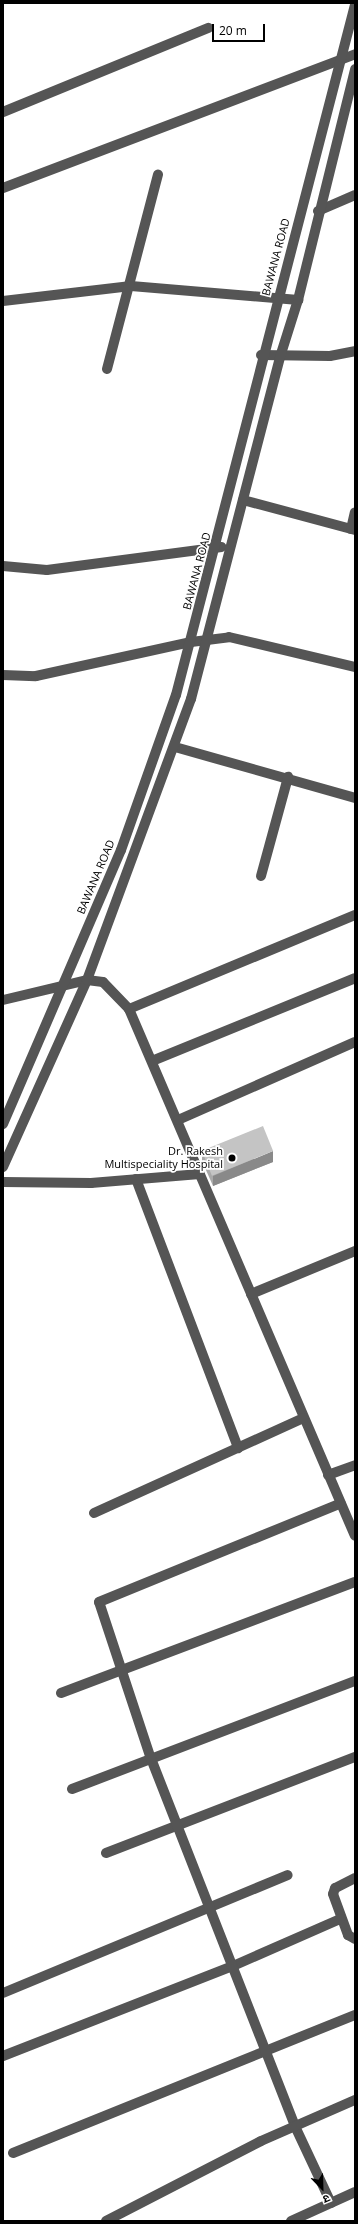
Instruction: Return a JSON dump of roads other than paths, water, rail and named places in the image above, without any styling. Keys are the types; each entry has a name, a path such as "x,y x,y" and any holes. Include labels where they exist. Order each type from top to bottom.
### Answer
{"street":[{"name":"BAWANA ROAD","path":"3,1124 90,921 160,742 191,642 216,547 261,355 278,298 355,4"},
{"path":"3,112 208,28"},
{"path":"3,188 341,58 355,54"},
{"path":"3,1167 87,980 175,748 208,639 280,357 298,300 318,211 355,69"},
{"path":"107,369 131,286 158,175"},
{"path":"318,211 355,195"},
{"path":"3,301 131,286 298,300"},
{"path":"261,355 280,357 330,356 355,351"},
{"path":"243,500 353,530 355,512"},
{"path":"3,566 46,570 232,546"},
{"path":"3,675 47,674 191,642 208,639 241,638 355,667"},
{"path":"175,748 288,777 355,798"},
{"path":"261,876 288,777"},
{"path":"129,1009 355,916"},
{"path":"90,921 108,927"},
{"path":"152,1061 355,978"},
{"path":"3,1000 64,983 87,980 103,982 129,1009 178,1120 303,1418 341,1503 352,1519 355,1536"},
{"path":"178,1120 355,1042"},
{"path":"3,1182 136,1180 200,1174"},
{"path":"136,1180 238,1448"},
{"path":"251,1294 355,1251"},
{"path":"94,1513 303,1418"},
{"path":"328,1475 355,1465"},
{"path":"331,2203 295,2126 151,1759 119,1671 99,1607 102,1600 341,1503"},
{"path":"61,1693 355,1582"},
{"path":"72,1789 355,1681"},
{"path":"106,1853 355,1757"},
{"path":"3,1993 211,1909 288,1875"},
{"path":"355,1878 335,1888 333,1899 348,1935 355,1939"},
{"path":"3,2056 233,1966 340,1918"},
{"path":"13,2153 155,2098 265,2049 355,2015"},
{"path":"106,2221 170,2186 295,2126 355,2100"},
{"path":"291,2221 355,2192"}],"place":[{"name":"Dr. Rakesh Multispeciality Hospital","path":"232,1158"}]}
